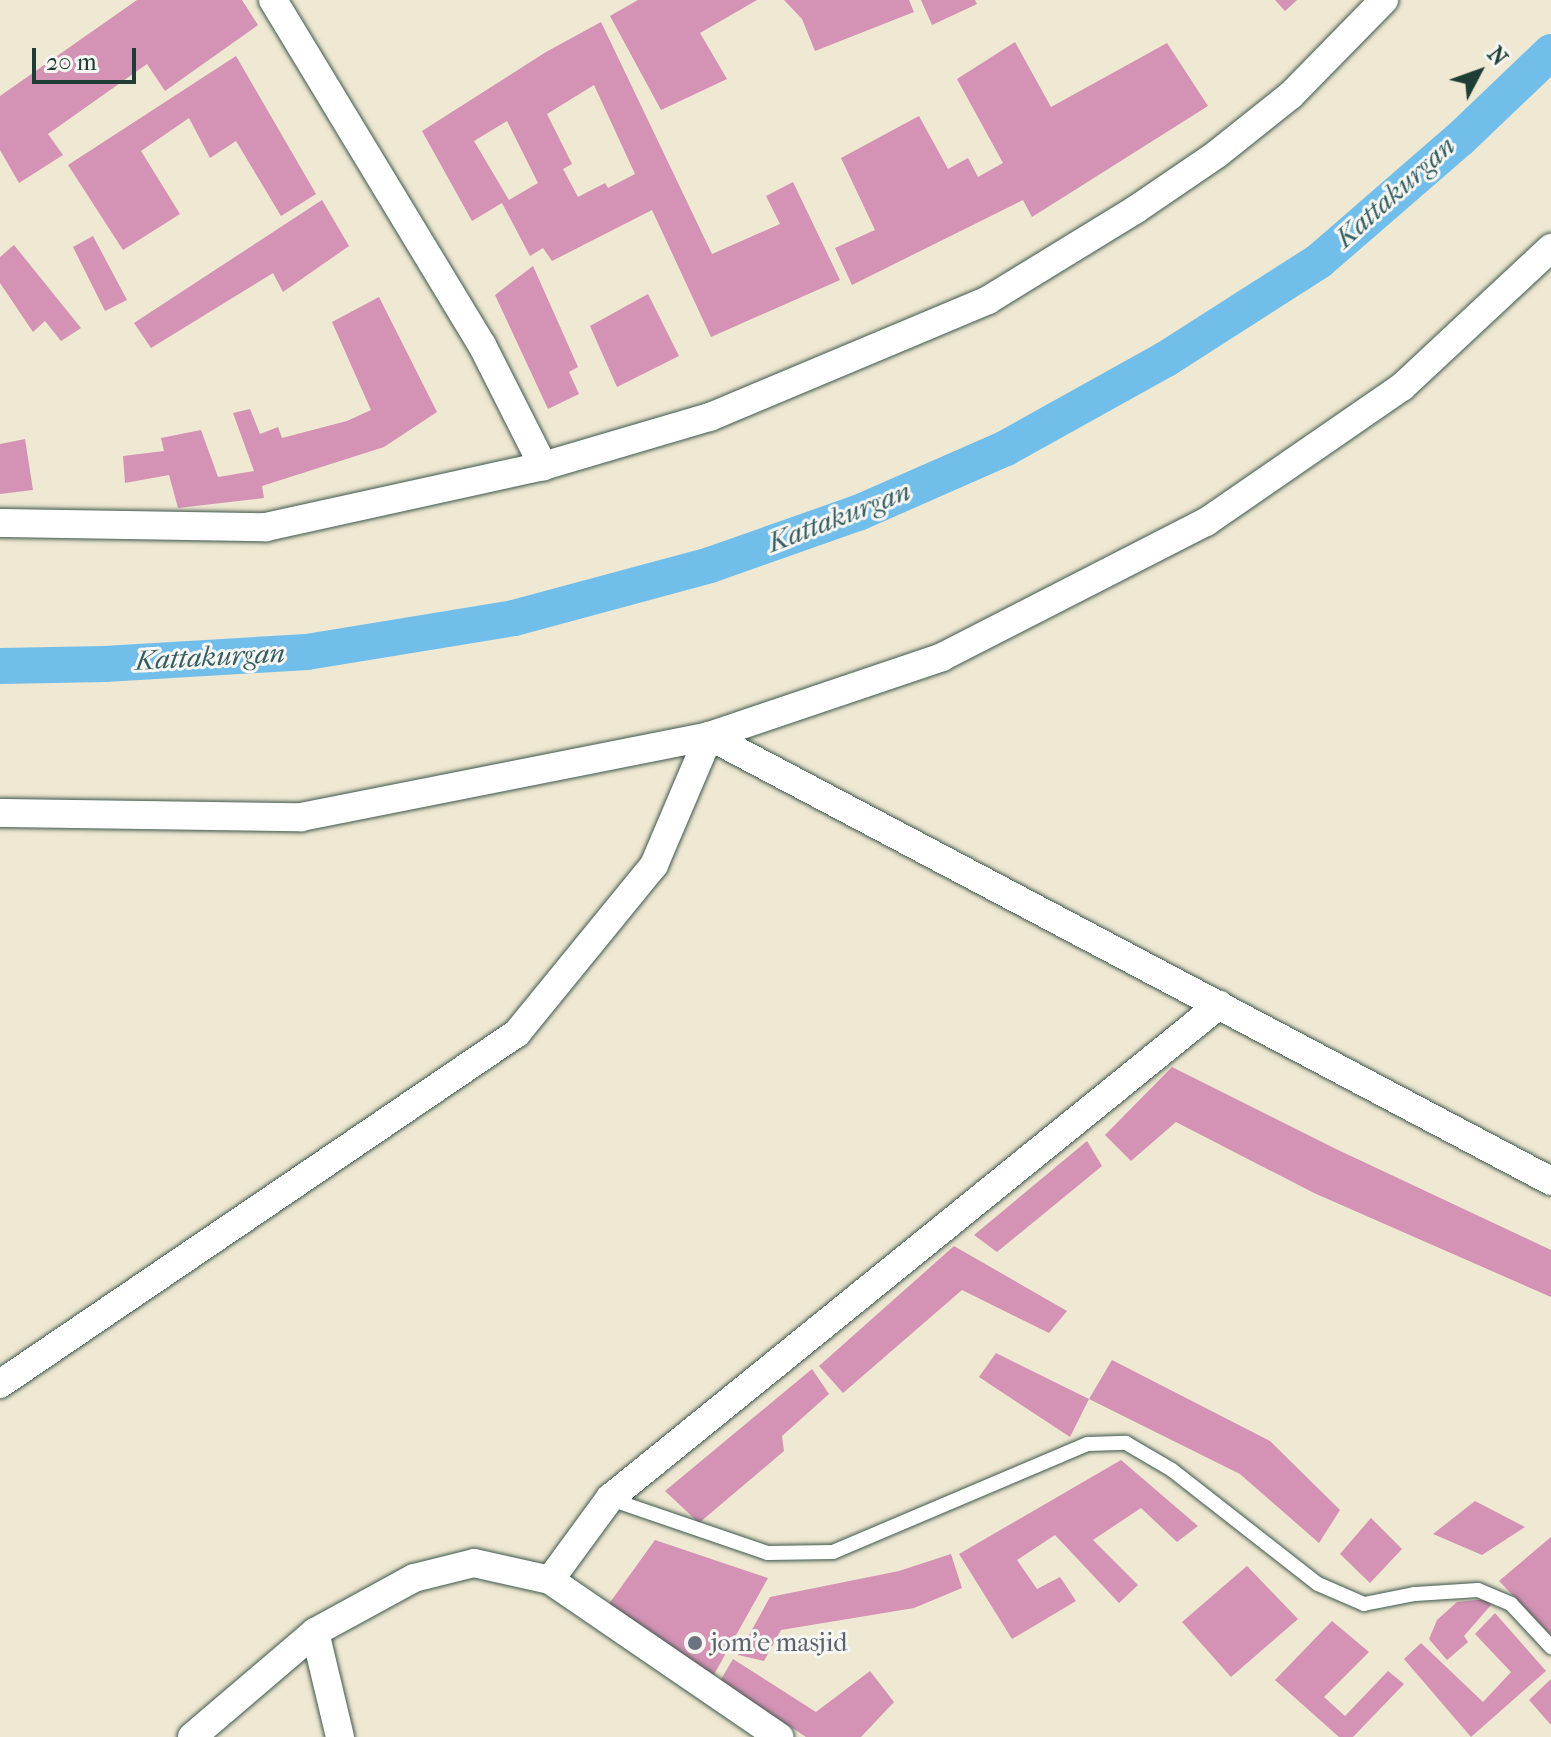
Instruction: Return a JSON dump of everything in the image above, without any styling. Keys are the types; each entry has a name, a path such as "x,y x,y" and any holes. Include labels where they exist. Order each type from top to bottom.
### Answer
{"street":[{"path":"273,0 482,345 543,466"},
{"path":"0,523 266,527 543,466 710,417 988,300 1135,210 1217,154 1291,95 1384,0"},
{"path":"0,813 301,817 709,736 942,657 1206,522 1402,387 1551,248"},
{"path":"709,736 1551,1181"},
{"path":"0,1384 517,1033 654,865 709,736"},
{"path":"550,1580 610,1498 1219,1005"},
{"path":"192,1737 315,1632 414,1578 474,1563 550,1580 779,1737"},
{"path":"315,1632 340,1737"}],"lane":[{"path":"610,1498 768,1553 833,1552 1088,1444 1126,1443 1172,1470 1318,1584 1364,1604 1415,1594 1478,1590 1511,1604 1551,1647"}],"building":[{"path":"137,0 242,0 258,25 165,91 147,64 48,134 63,155 19,183 0,150 0,96"},
{"path":"638,0 757,0 700,33 727,79 661,110 610,16"},
{"path":"784,0 909,0 914,12 815,51 802,19"},
{"path":"921,0 975,0 977,4 932,25"},
{"path":"1275,0 1297,0 1285,11"},
{"path":"601,22 712,254 780,224 766,196 793,182 840,280 711,337 652,210 552,261 543,248 530,256 502,203 472,221 422,131 546,52","holes":["594,85 635,174 608,188 605,183 578,197 563,169 572,164 547,114","507,121 538,183 509,200 474,141"]},
{"path":"1015,42 1051,107 1167,43 1208,106 1032,217 1023,200 852,285 835,248 875,230 841,158 919,116 948,169 968,158 978,177 1003,163 957,79"},
{"path":"236,56 316,194 281,216 236,141 210,158 189,118 141,151 180,214 123,250 68,165"},
{"path":"322,200 349,246 283,292 273,273 151,348 134,323"},
{"path":"93,236 127,300 105,311 73,247"},
{"path":"14,245 81,328 61,341 45,321 33,332 0,283 0,257"},
{"path":"533,266 578,367 569,372 579,394 548,409 495,295"},
{"path":"648,294 679,356 617,387 590,326"},
{"path":"379,297 437,412 384,447 262,486 264,498 178,508 169,475 125,483 123,456 164,451 161,438 201,430 218,477 254,471 233,413 250,409 260,434 278,427 282,438 347,421 371,410 332,322"},
{"path":"25,439 33,490 0,494 0,444"},
{"path":"1172,1067 1336,1149 1551,1250 1551,1297 1314,1193 1176,1122 1131,1161 1105,1135"},
{"path":"1087,1141 1102,1166 997,1252 974,1235"},
{"path":"954,1246 1067,1311 1049,1333 962,1290 843,1393 819,1366"},
{"path":"996,1353 1089,1399 1070,1437 979,1377"},
{"path":"1112,1360 1270,1441 1340,1510 1319,1543 1240,1474 1089,1399"},
{"path":"812,1369 829,1394 782,1436 784,1451 699,1523 665,1491"},
{"path":"1121,1460 1198,1526 1177,1542 1141,1508 1093,1540 1138,1585 1119,1603 1055,1535 1017,1560 1037,1589 1060,1577 1076,1601 1012,1639 959,1554"},
{"path":"1475,1501 1525,1527 1482,1555 1433,1534"},
{"path":"1371,1518 1402,1549 1370,1583 1340,1554"},
{"path":"1551,1537 1551,1635 1499,1581"},
{"name":"jom'e masjid","path":"655,1540 768,1578 712,1678 606,1608"},
{"path":"951,1554 962,1588 914,1608 781,1630 764,1661 738,1655 770,1597 899,1571"},
{"path":"1247,1566 1298,1619 1231,1677 1182,1622"},
{"path":"1486,1599 1491,1605 1464,1636 1468,1642 1447,1660 1429,1639 1437,1620 1457,1602"},
{"path":"1495,1613 1546,1671 1471,1737 1404,1659 1421,1643 1483,1702 1511,1672 1475,1634"},
{"path":"1332,1621 1369,1652 1324,1697 1345,1716 1388,1671 1404,1684 1353,1737 1339,1737 1275,1680"},
{"path":"733,1659 816,1712 870,1671 894,1702 861,1737 806,1737 720,1681"},
{"path":"1551,1679 1551,1725 1529,1700"}],"waterway":[{"name":"Kattakurgan","path":"0,666 105,664 307,652 514,618 710,565 858,513 1006,448 1166,359 1319,261 1460,139 1551,52"}],"place":[{"name":"jom'e masjid","path":"695,1643"}]}
